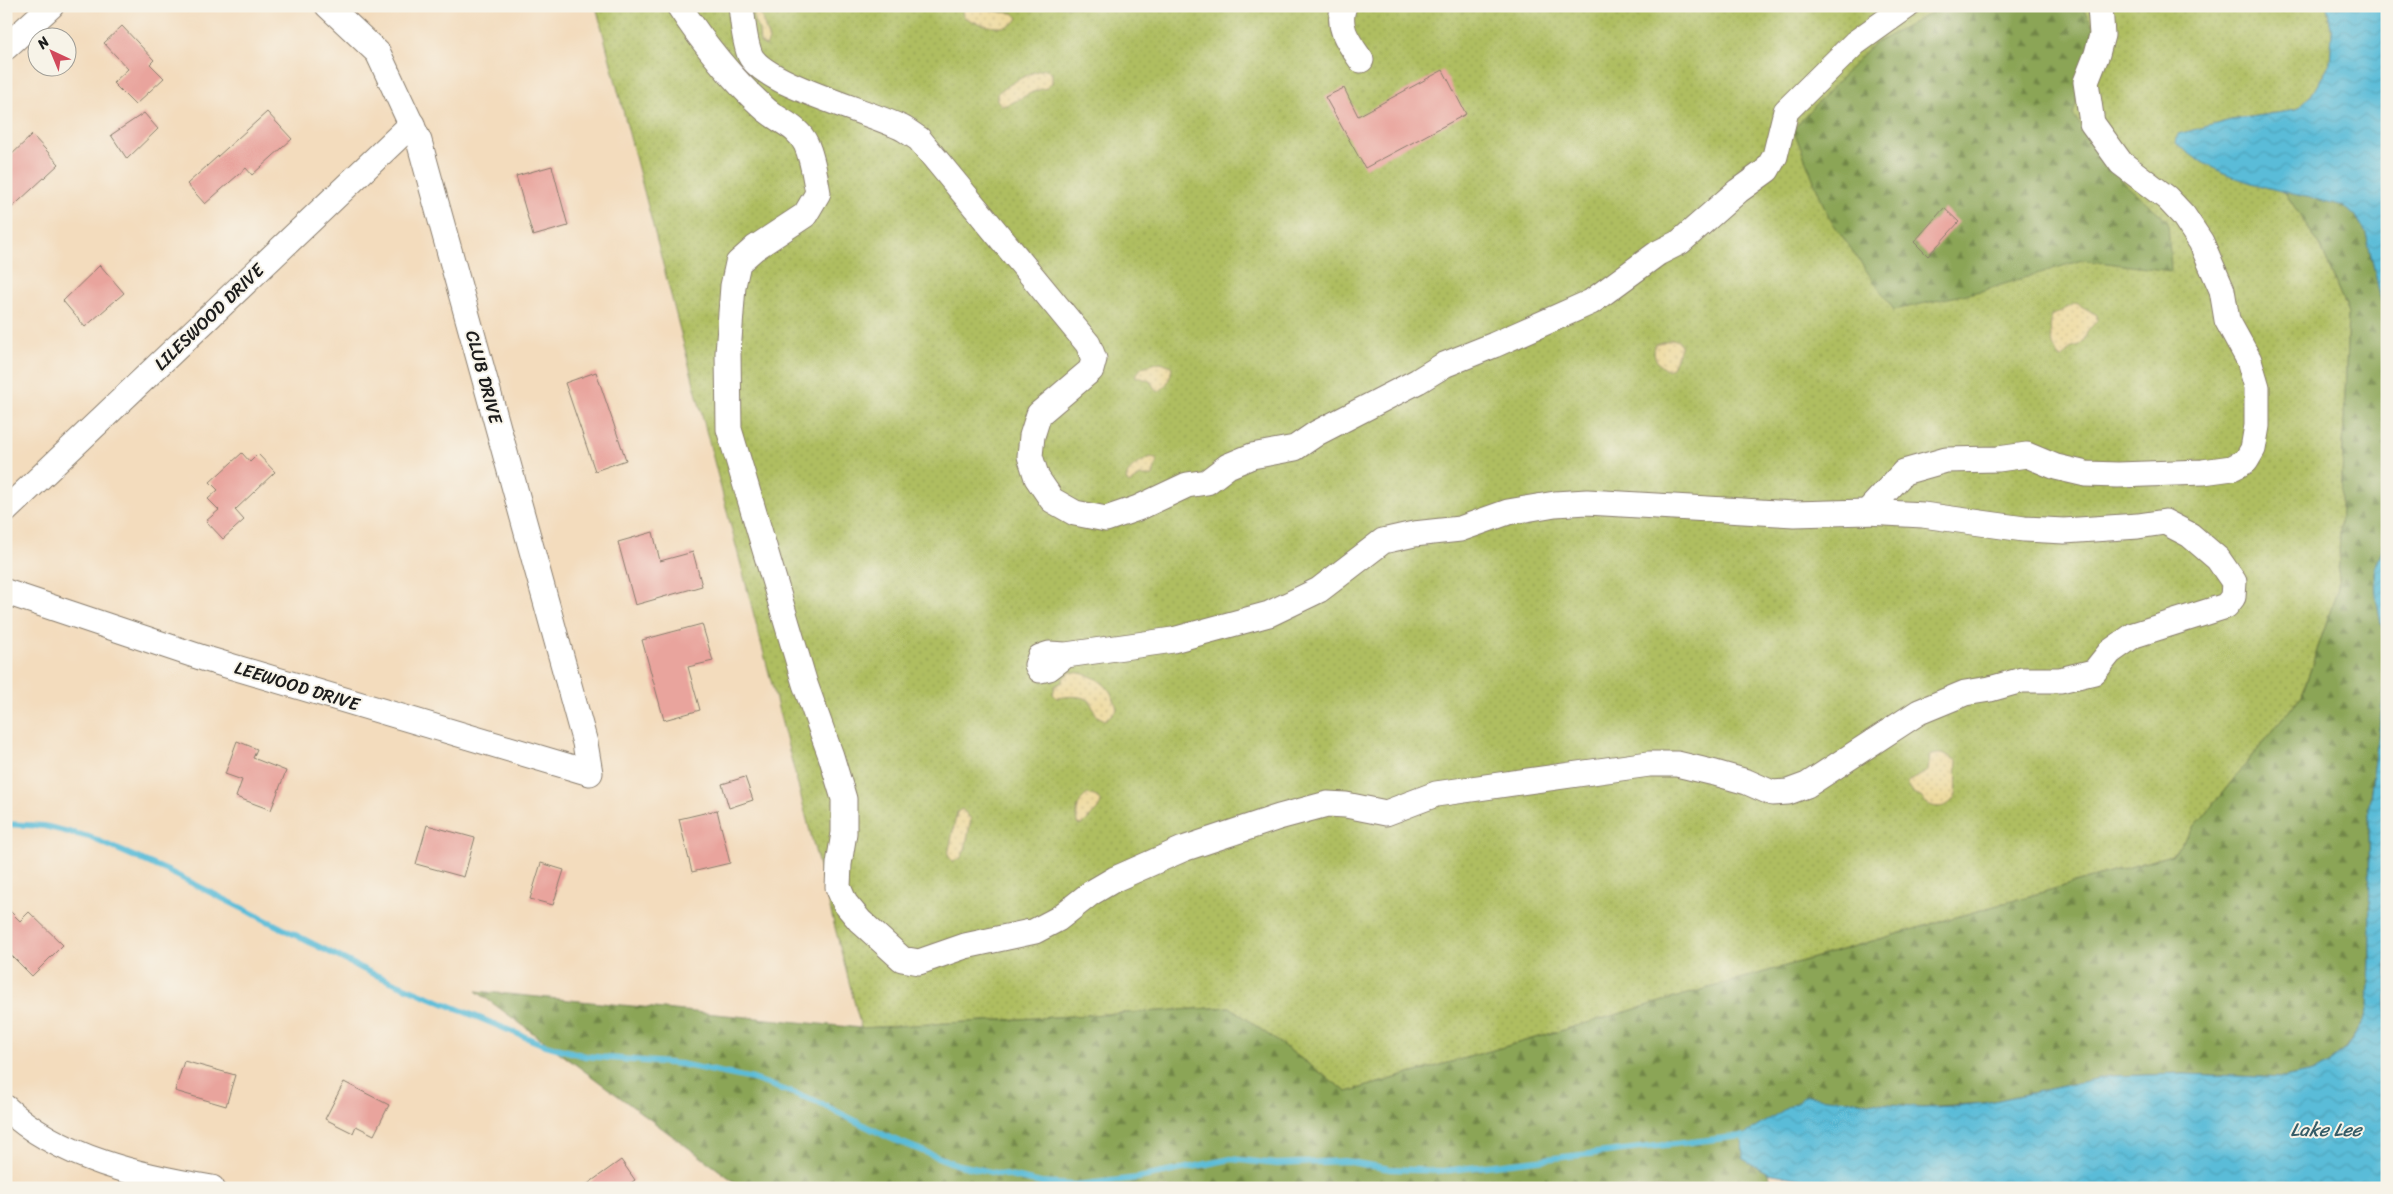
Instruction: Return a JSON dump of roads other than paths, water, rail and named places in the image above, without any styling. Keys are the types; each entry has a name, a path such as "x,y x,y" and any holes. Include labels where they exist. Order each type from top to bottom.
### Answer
{"street":[{"path":"6,47 51,6"},
{"name":"CLUB DRIVE","path":"328,6 378,53 412,124 422,150 585,744 590,773"},
{"path":"679,6 693,28 742,87 764,110 791,126 799,134 806,144 814,170 818,193 805,215 755,248 738,263 733,286 728,352 729,429 805,684 844,799 844,833 839,864 838,887 845,903 860,921 902,959 920,962 965,946 1035,931 1058,919 1090,893 1115,879 1175,852 1279,816 1327,804 1346,805 1386,813 1436,794 1649,764 1677,764 1747,782 1772,793 1788,792 1807,785 1919,712 1966,693 1990,689 2022,680 2060,680 2094,672 2110,652 2134,635 2226,606 2233,597 2234,582 2218,559 2190,535 2165,522 2138,526 2064,531 2024,529 1923,515 1867,512 1794,514 1586,502 1508,512 1460,529 1414,534 1383,541 1318,590 1269,614 1173,640 1130,648 1066,655"},
{"path":"741,6 745,39 755,62 764,70 796,86 903,128 919,139 1088,344 1094,359 1091,370 1039,414 1032,436 1030,456 1037,478 1052,500 1075,513 1106,519 1138,508 1187,485 1207,482 1228,466 1252,456 1295,448 1317,433 1418,382 1444,365 1591,302 1658,253 1680,242 1738,191 1767,170 1775,156 1786,111 1855,43 1907,6"},
{"path":"1344,6 1341,26 1346,39 1361,60"},
{"path":"1867,512 1904,472 1946,460 1998,459 2027,455 2056,467 2086,474 2118,475 2203,472 2232,468 2246,461 2253,449 2257,426 2257,387 2249,360 2227,320 2222,290 2200,242 2183,215 2167,198 2121,163 2092,123 2086,82 2098,54 2102,35 2100,6"},
{"name":"LILESWOOD DRIVE","path":"6,510 412,124"},
{"name":"LEEWOOD DRIVE","path":"6,592 203,658 590,773"},
{"path":"6,1108 50,1139 110,1166 212,1188"}],"water":[{"path":"2327,6 2387,6 2387,327 2366,233 2357,218 2344,206 2234,177 2194,157 2176,143 2178,134 2231,120 2296,110 2312,94 2330,63 2332,34"},
{"name":"Lake Lee","path":"2387,537 2387,1188 1849,1188 1768,1173 1743,1159 1742,1136 1806,1096 1922,1107 1951,1106 1985,1103 2110,1076 2185,1074 2284,1078 2312,1072 2329,1064 2346,1048 2364,1020 2368,1007 2370,962 2369,805 2385,685 2383,633 2376,597 2375,568"}],"waterway":[{"path":"6,824 44,826 89,837 168,871 371,973 542,1044 585,1056 680,1064 753,1079 813,1100 890,1138 955,1164 1041,1183 1076,1185 1138,1178 1231,1159 1276,1164 1345,1161 1390,1169 1443,1171 1742,1136 1746,1142"}]}
